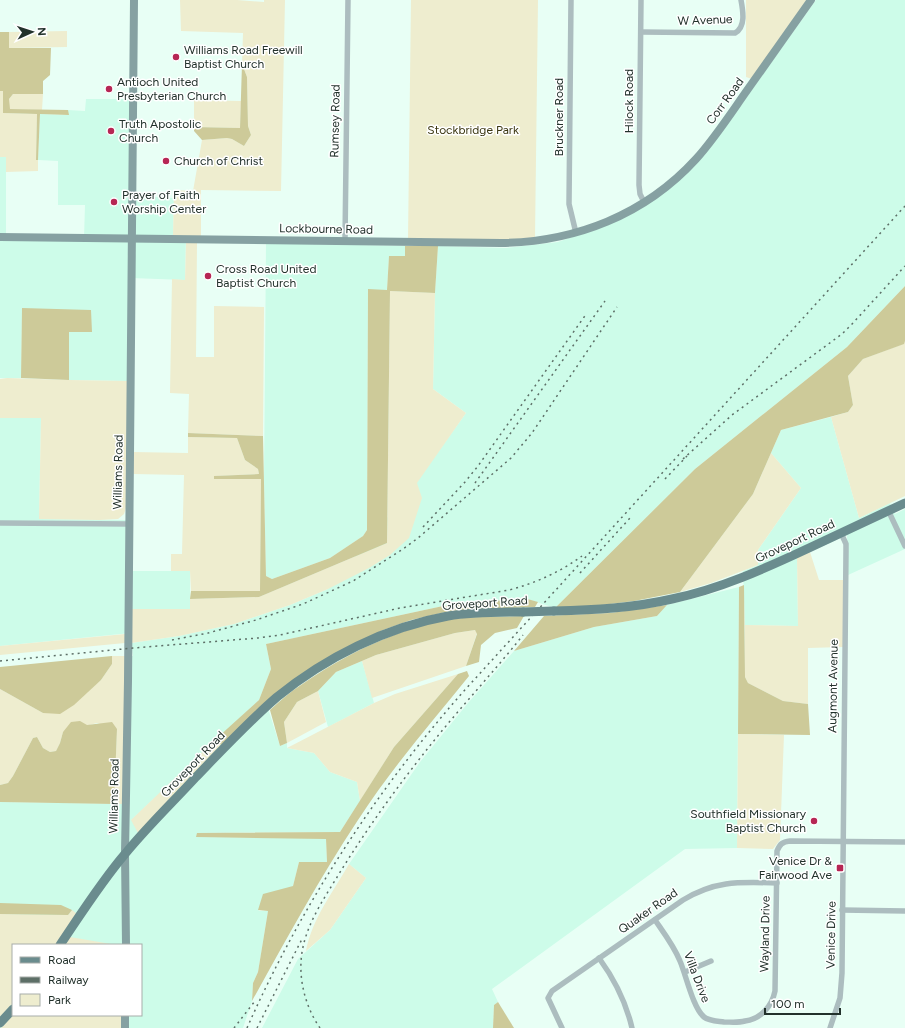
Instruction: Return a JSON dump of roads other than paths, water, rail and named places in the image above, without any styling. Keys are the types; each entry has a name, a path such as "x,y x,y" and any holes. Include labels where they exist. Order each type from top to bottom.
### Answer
{"main road":[{"name":"Williams Road","path":"126,944 125,853 130,524 134,0"},
{"name":"Corr Road","path":"644,202 674,180 701,153 811,0"},
{"name":"Lockbourne Road","path":"0,237 514,243 548,239 576,233 614,219 644,202"},
{"name":"Groveport Road","path":"61,944 88,903 125,853 193,780 251,721 282,693 326,664 374,639 424,621 465,614 601,610 661,602 694,594 761,570 905,502"},
{"path":"0,1022 12,1010"},
{"path":"125,1016 125,1028"}],"street":[{"name":"Rumsey Road","path":"345,241 348,0"},
{"name":"Bruckner Road","path":"571,0 569,204 576,233"},
{"name":"Hilock Road","path":"641,0 639,185 640,194 644,202"},
{"name":"W Avenue","path":"641,32 735,33 742,25 741,0"},
{"path":"888,510 905,546"},
{"path":"0,523 130,524"},
{"name":"Augmont Avenue","path":"841,532 846,544 843,842"},
{"name":"Wayland Drive","path":"732,1022 748,1021 758,1016 770,1005 774,997 776,984 777,851 781,843 790,841 843,842"},
{"path":"843,842 905,842"},
{"name":"Venice Drive","path":"830,1028 840,998 842,972 843,842"},
{"name":"Quaker Road","path":"562,1028 548,998 552,991 683,900 710,886 736,882 777,883"},
{"path":"842,910 905,911"},
{"name":"Villa Drive","path":"655,920 672,946 684,972 695,1005 700,1013 713,1021 732,1022"},
{"path":"600,958 618,988 627,1009 632,1028"},
{"path":"684,972 711,961"}],"railway":[{"path":"247,1028 291,938 316,894 370,810 431,730 463,692 905,206"},
{"path":"683,459 732,415 842,334 905,266"},
{"path":"475,483 605,301"},
{"path":"172,640 208,633 256,620 303,604 353,581 418,538 511,458 532,433 617,307"},
{"path":"423,527 478,466 587,313"},
{"path":"665,479 687,456"},
{"path":"580,573 630,518"},
{"path":"0,661 280,635 400,608 509,590 529,584 547,576 582,556"},
{"path":"320,1028 314,1019 306,999 303,989 301,968 303,947 314,917 353,851 402,782 441,732 523,635"},
{"path":"257,1028 303,937"},
{"path":"234,1028 255,1001"}],"place":[{"name":"Williams Road Freewill Baptist Church","path":"176,57"},
{"name":"Antioch United Presbyterian Church","path":"109,89"},
{"name":"Truth Apostolic Church","path":"111,131"},
{"name":"Church of Christ","path":"166,161"},
{"name":"Prayer of Faith Worship Center","path":"114,202"},
{"name":"Cross Road United Baptist Church","path":"208,276"},
{"name":"Southfield Missionary Baptist Church","path":"814,821"},
{"name":"Venice Dr & Fairwood Ave","path":"840,868"}],"park label":[{"name":"Stockbridge Park","path":"473,130"}]}
